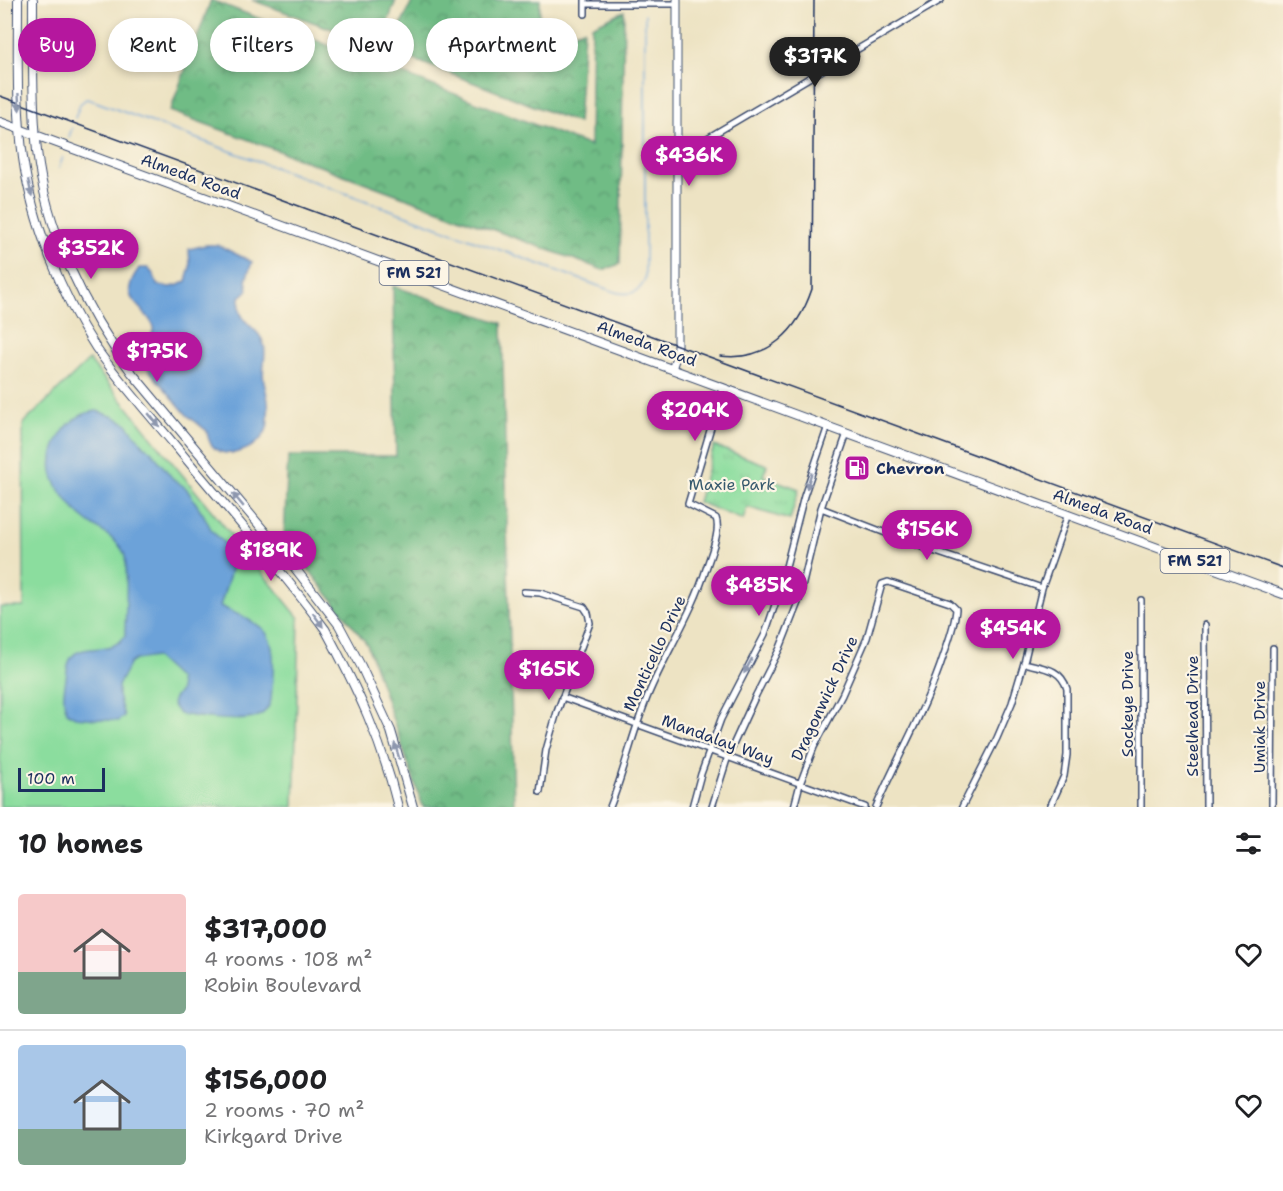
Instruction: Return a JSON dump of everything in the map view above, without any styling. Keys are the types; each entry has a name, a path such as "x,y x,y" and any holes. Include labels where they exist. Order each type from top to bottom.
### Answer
{"main road":[{"path":"18,0 18,82 23,160 46,246 80,320 116,375 325,629 348,672 377,736 398,807"},
{"path":"33,0 33,71 38,153 48,201 60,241 89,306 109,342 132,373 291,563 339,625 391,731 413,807"},
{"name":"Almeda Road","path":"0,122 1283,594"},
{"path":"46,246 60,241"},
{"path":"207,485 219,477"},
{"path":"279,571 291,563"},
{"path":"348,672 361,666"},
{"path":"393,787 407,783"}],"street":[{"path":"677,156 941,0"},
{"path":"585,14 585,2 677,2 677,345 672,369"},
{"name":"Monticello Drive","path":"610,807 636,723 691,609 713,544 717,527 716,518 688,504 723,387"},
{"path":"692,807 709,749 732,697 765,634 780,590 804,496 828,426"},
{"path":"712,807 728,756 787,632 804,582 821,508 847,433"},
{"path":"821,508 927,549 1042,588"},
{"path":"962,807 1012,703 1042,588 1068,514"},
{"name":"Dragonwick Drive","path":"794,807 814,747 867,638 882,584 888,582 950,603 956,609 933,688 895,763 876,807"},
{"path":"524,592 540,593 584,607 590,623 562,697 546,750 540,792"},
{"name":"Sockeye Drive","path":"1141,600 1141,807"},
{"name":"Steelhead Drive","path":"1205,625 1206,807"},
{"name":"Umiak Drive","path":"1272,807 1273,648"},
{"path":"1024,663 1056,672 1064,679 1067,689 1067,755 1064,776 1050,807"},
{"name":"Mandalay Way","path":"562,697 865,807"}],"green space":[{"path":"211,0 258,18 210,18 210,72 315,72 315,40 327,45 327,72 398,72 590,146 592,26 624,11 620,264 603,270 170,111 184,72 198,72 198,35"},
{"path":"252,0 396,0 389,18 327,18 327,27 315,23 315,18 302,18"},
{"path":"413,0 540,0 539,18 426,18 426,64 414,60 414,18 404,18"},
{"path":"584,29 578,123 446,72 578,72 578,31"},
{"path":"393,286 502,323 514,807 423,807 367,644 284,538 288,456 396,456"},
{"path":"89,360 299,618 294,807 0,807 0,607 24,607 23,424"},
{"name":"Maxie Park","path":"714,446 767,465 763,476 799,489 790,520 747,507 743,520 698,502"}],"water":[{"path":"218,245 252,262 246,280 248,290 240,297 240,309 242,316 262,340 265,349 263,377 268,405 267,428 255,444 235,453 217,450 210,443 207,431 187,415 148,369 154,346 151,338 154,327 130,295 132,279 139,268 148,268 154,275 157,285 172,287 186,281 190,267 189,249"},
{"path":"97,411 126,423 173,479 186,488 212,531 230,549 233,564 220,606 263,629 268,636 273,653 271,700 266,710 259,716 249,719 230,719 179,714 172,704 180,691 179,679 155,657 130,663 118,686 118,696 124,716 118,721 75,717 67,712 64,699 65,688 68,664 74,654 112,646 125,636 127,580 124,553 112,539 82,517 66,500 52,472 53,451 62,432 78,418"}],"waterway":[{"path":"75,118 80,104 86,99 91,100 625,294 638,290 645,278 645,14"},
{"path":"69,137 72,128"},
{"path":"59,168 63,157"}],"railway":[{"path":"720,356 737,357 753,354 779,341 798,318 812,289 814,0"},
{"path":"0,96 1283,568"}],"place":[{"name":"Chevron","path":"857,468"}]}
